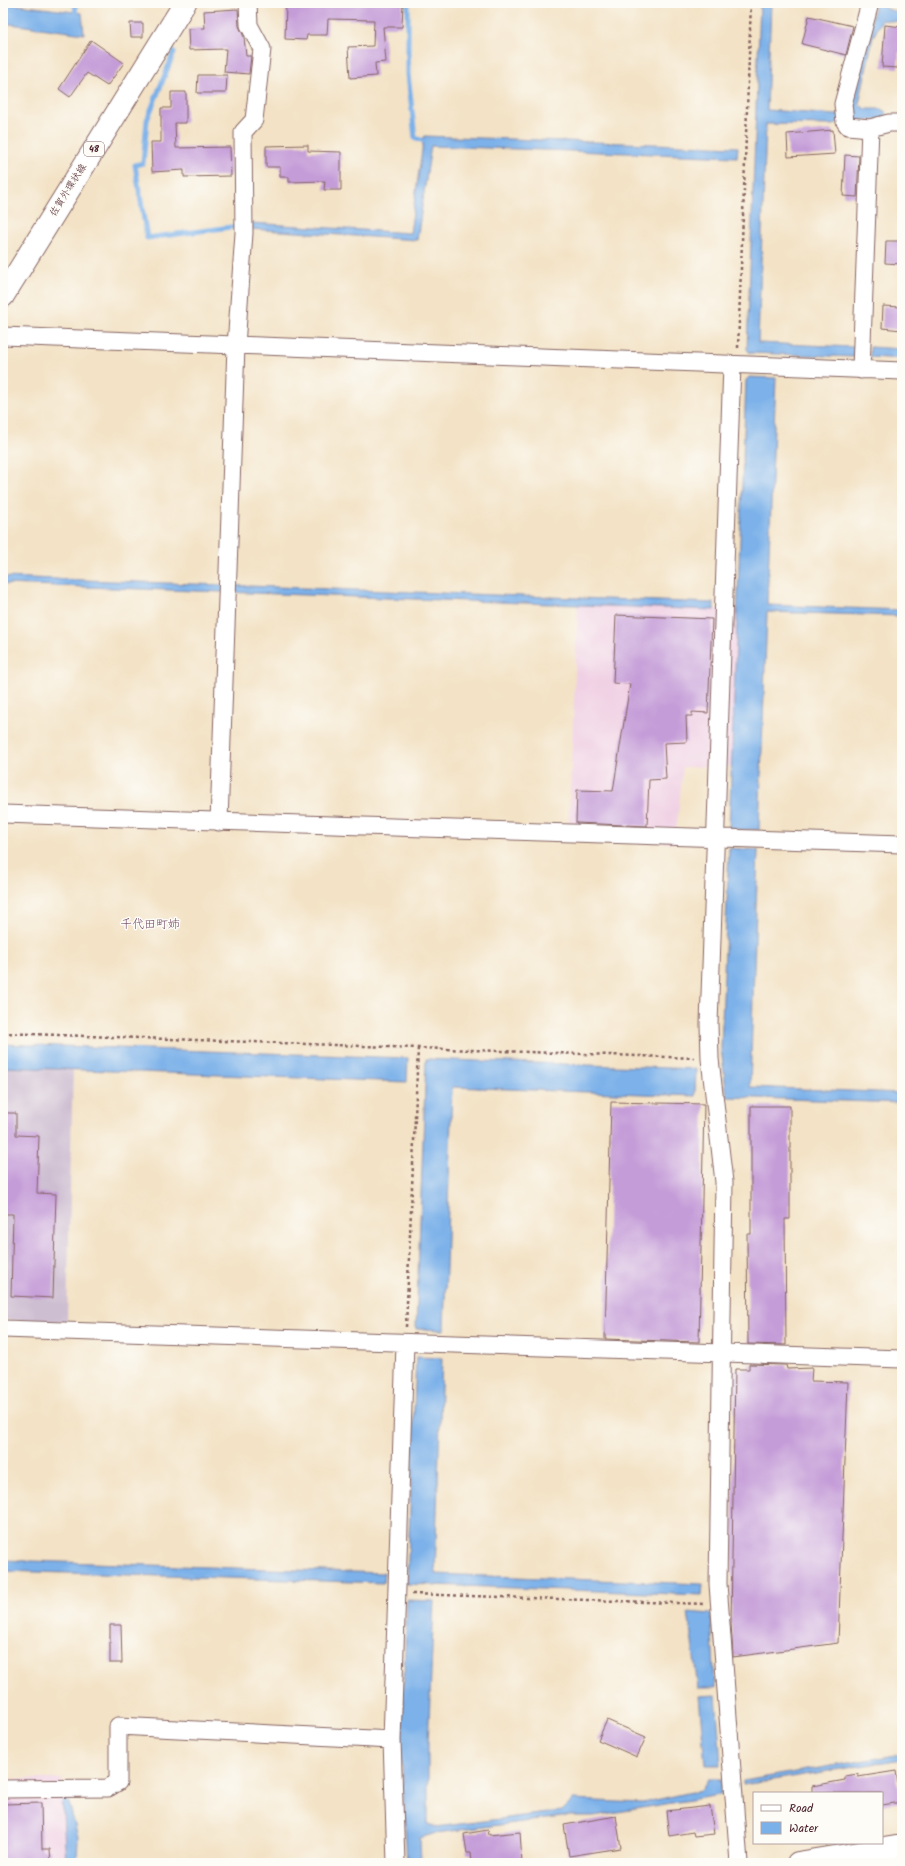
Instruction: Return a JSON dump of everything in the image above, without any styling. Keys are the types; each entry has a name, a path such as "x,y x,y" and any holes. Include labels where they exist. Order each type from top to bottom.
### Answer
{"main road":[{"name":"佐賀外環状線","path":"3,296 10,271 185,3"},
{"path":"798,1863 902,1846"}],"street":[{"path":"219,822 236,346 244,233 243,132 254,120 262,49 249,25 248,3"},
{"path":"870,3 843,104 844,118 848,126 870,128 889,123 902,123"},
{"path":"861,370 870,128"},
{"path":"3,336 902,371"},
{"path":"732,365 709,1024 710,1059 724,1182 718,1584 739,1863"},
{"path":"3,814 902,844"},
{"path":"3,1329 902,1359"},
{"path":"396,1863 392,1740 405,1343"},
{"path":"3,1789 108,1788 118,1782 118,1726 392,1740"}],"path":[{"path":"732,365 738,353 751,3"},
{"path":"3,1033 710,1059"},
{"path":"405,1343 418,1048"},
{"path":"397,1594 719,1604"}],"shaded area":[{"path":"578,604 745,610 739,766 683,767 675,843 568,840"},
{"path":"3,1063 73,1065 67,1322 3,1320"},
{"path":"3,1779 62,1779 69,1863 3,1863"}],"water":[{"path":"3,3 82,13 84,34 3,23"},
{"path":"760,3 771,3 767,110 836,115 850,113 849,109 876,3 886,3 885,8 902,14 902,22 882,20 873,37 859,104 865,109 881,109 887,113 883,119 838,122 833,125 766,124 758,343 854,347 854,357 750,353 747,349"},
{"path":"424,136 738,147 737,157 431,146 417,240 249,229 251,223 410,233"},
{"path":"870,347 902,349 902,359 870,357"},
{"path":"749,377 776,378 767,605 902,610 902,616 767,612 759,830 729,829 746,380"},
{"path":"3,577 714,603 714,610 3,584"},
{"path":"729,848 758,850 750,1087 902,1093 902,1103 727,1097 721,1048"},
{"path":"3,1044 408,1058 407,1082 3,1067"},
{"path":"426,1059 696,1069 695,1096 452,1087 444,1330 416,1329"},
{"path":"416,1357 442,1358 435,1574 703,1584 702,1595 407,1584"},
{"path":"3,1560 384,1573 383,1583 3,1571"},
{"path":"407,1600 434,1601 428,1745 428,1824 436,1827 562,1811 573,1800 642,1803 701,1790 708,1779 721,1779 720,1795 594,1816 570,1816 436,1833 420,1838 421,1863 407,1863 401,1747"},
{"path":"688,1612 711,1614 715,1688 698,1688"},
{"path":"716,1695 721,1765 705,1765 699,1696"},
{"path":"902,1754 902,1759 743,1785 743,1781"},
{"path":"67,1795 78,1837 77,1863 66,1863 62,1796"}],"building":[{"path":"286,3 403,3 402,27 383,27 386,62 375,63 376,76 350,78 348,47 373,46 374,20 328,19 327,35 307,35 306,40 285,39"},
{"path":"238,9 239,26 244,37 246,56 251,56 249,74 224,72 226,49 189,50 188,29 205,28 204,11"},
{"path":"809,16 853,26 846,55 802,44"},
{"path":"130,23 143,23 143,37 131,37"},
{"path":"885,25 902,27 902,52 899,52 898,68 882,67"},
{"path":"91,40 124,63 107,86 87,73 70,97 59,89"},
{"path":"198,75 227,75 226,93 197,93"},
{"path":"171,92 186,92 186,123 175,123 176,148 230,147 231,176 184,177 184,170 152,172 151,142 161,142 161,108 171,108"},
{"path":"833,130 835,154 788,157 787,134"},
{"path":"308,145 308,151 341,152 341,190 324,190 325,181 289,182 289,177 280,177 280,167 266,167 266,146"},
{"path":"845,155 859,156 857,197 843,196"},
{"path":"886,241 902,241 902,264 885,263"},
{"path":"883,306 902,307 902,330 882,328"},
{"path":"616,615 712,619 708,713 692,712 692,716 686,716 687,742 664,743 666,779 649,780 647,826 576,823 577,790 613,791 630,684 613,683"},
{"path":"611,1102 704,1104 699,1342 605,1339"},
{"path":"751,1106 790,1106 790,1219 785,1219 786,1345 748,1344 747,1234 751,1234"},
{"path":"3,1113 16,1113 16,1135 39,1136 37,1193 56,1194 53,1298 11,1296 13,1214 3,1214"},
{"path":"749,1364 786,1365 787,1369 812,1368 811,1381 848,1382 838,1643 733,1657 731,1623 735,1369 749,1369"},
{"path":"110,1625 121,1625 122,1663 110,1663"},
{"path":"607,1720 646,1737 637,1757 598,1740"},
{"path":"896,1771 901,1802 883,1805 883,1792 812,1792 812,1786 845,1780 845,1776 858,1774 858,1777"},
{"path":"41,1803 42,1849 50,1849 51,1863 3,1863 3,1804"},
{"path":"710,1806 714,1834 694,1836 693,1832 669,1836 666,1811"},
{"path":"616,1816 621,1848 569,1856 564,1825"},
{"path":"488,1830 489,1835 520,1832 522,1863 472,1863 471,1853 467,1853 464,1834"}],"waterway":[{"path":"75,3 76,17"},
{"path":"408,3 408,74 415,138 424,141"},
{"path":"174,52 147,120 143,163 135,165 147,238 239,226"}],"district":[{"name":"千代田町姉","path":"150,924"}]}
